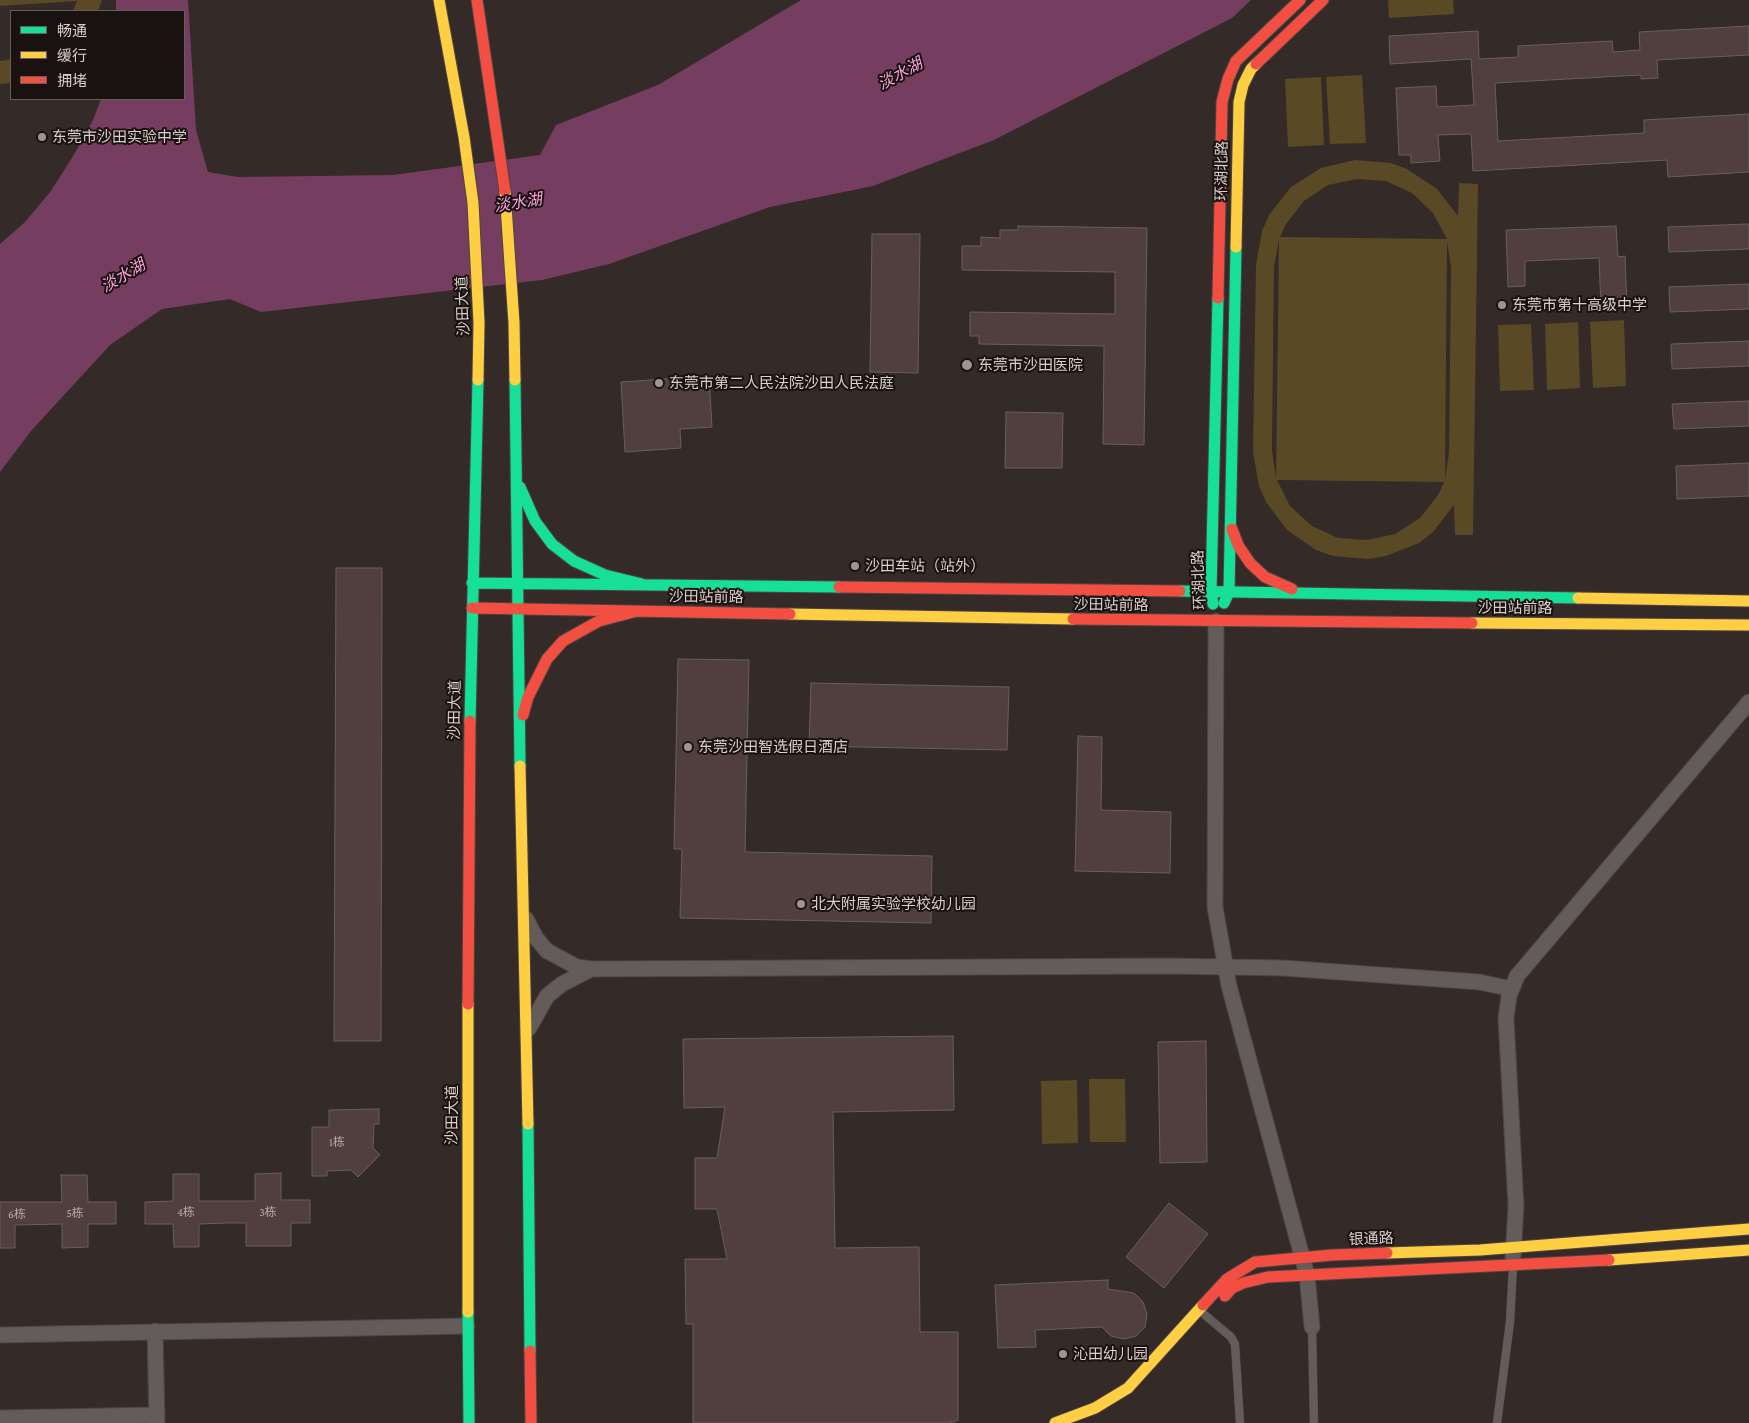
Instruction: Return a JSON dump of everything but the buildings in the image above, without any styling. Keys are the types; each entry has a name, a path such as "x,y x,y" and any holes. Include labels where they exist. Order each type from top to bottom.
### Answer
{"street":[{"name":"沙田大道","path":"439,0 464,137 473,203 479,323 472,583 467,1057 469,1423"},
{"path":"477,0 499,134 507,201 514,323 518,743 527,1033 531,1423"},
{"name":"环湖北路","path":"1216,621 1211,591 1222,102 1228,79 1236,61 1300,0"},
{"name":"环湖北路","path":"1216,621 1229,592 1239,102 1243,84 1251,69 1323,0"},
{"path":"516,470 522,496 535,521 552,544 574,561 605,575 642,584"},
{"path":"1231,526 1238,546 1265,577 1284,587 1304,593"},
{"name":"沙田站前路","path":"472,583 1211,591 1749,601"},
{"name":"沙田站前路","path":"472,608 1216,621 1749,625"},
{"path":"518,743 528,697 547,659 563,641 599,621 637,611"},
{"path":"1216,621 1215,907 1225,967 1307,1274 1312,1327"},
{"path":"1513,1266 1516,1206 1506,1018 1508,996 1517,976 1749,702"},
{"path":"524,915 536,938 547,951 577,967 591,969 1225,967 1382,974 1479,982 1512,989"},
{"path":"527,1033 536,1013 547,996 562,984 591,969"},
{"name":"银通路","path":"1084,1423 1118,1408 1135,1394 1202,1313 1227,1279 1244,1267 1266,1259 1514,1247 1749,1229"},
{"name":"银通路","path":"1055,1423 1095,1408 1128,1388 1202,1313 1232,1288 1243,1283 1268,1277 1307,1274 1513,1266 1749,1250"},
{"path":"0,1335 467,1326"},
{"path":"0,1418 156,1419 156,1331"}],"lane":[{"path":"1497,1423 1510,1322 1513,1266"},
{"path":"1202,1313 1231,1337 1235,1344 1240,1423"},
{"path":"1312,1327 1314,1423"}],"shaded area":[{"path":"0,0 102,0 98,10 73,10 77,1 0,6"},
{"path":"1388,0 1453,0 1454,14 1389,18"},
{"path":"10,59 10,83 0,84 0,61"},
{"path":"1362,75 1366,143 1330,144 1326,77"},
{"path":"1321,77 1324,145 1288,147 1285,79"},
{"path":"1355,160 1391,163 1407,169 1437,189 1458,216 1459,183 1478,184 1473,535 1455,535 1454,505 1433,532 1419,543 1386,556 1368,559 1333,556 1316,550 1287,530 1266,502 1259,486 1253,452 1256,265 1262,231 1269,215 1291,187 1321,168","holes":["1357,179 1386,181 1412,193 1433,213 1447,239 1280,237 1286,224 1304,201 1328,185","1279,240 1276,478 1272,451 1274,266","1447,242 1451,267 1449,453 1445,479","1277,480 1444,482 1438,495 1420,518 1395,534 1367,540 1338,538 1312,526 1290,506"]},
{"path":"1624,320 1626,386 1593,388 1590,322"},
{"path":"1578,322 1580,388 1547,390 1545,324"},
{"path":"1531,324 1534,390 1500,391 1498,325"},
{"path":"1089,1079 1125,1079 1126,1142 1090,1142"},
{"path":"1077,1080 1078,1143 1042,1144 1041,1081"}],"water":[{"name":"淡水湖","path":"116,0 188,0 196,130 208,172 238,177 393,175 540,155 556,125 658,85 801,0 1251,0 1232,18 994,140 873,186 770,207 609,264 542,280 261,312 230,299 162,309 110,345 31,431 0,472 0,244 25,222 51,191 93,120 101,100 185,100 185,10 116,10"}],"traffic: fast":[{"path":"1224,603 1229,592 1236,247"},
{"path":"1213,604 1211,591 1218,298"},
{"path":"470,721 478,380"},
{"path":"515,380 520,766"},
{"path":"520,487 535,521 552,544 574,561 605,575 642,584"},
{"path":"472,583 839,587"},
{"path":"1180,591 1578,598"},
{"path":"528,1124 530,1351"},
{"path":"468,1312 469,1423"}],"traffic: slow":[{"path":"439,0 464,137 473,203 479,323 478,380"},
{"path":"1236,247 1239,102 1243,85 1251,69 1256,64"},
{"path":"505,191 514,323 515,380"},
{"path":"1578,598 1749,601"},
{"path":"790,614 1073,619"},
{"path":"1472,623 1749,625"},
{"path":"520,766 528,1124"},
{"path":"468,1004 468,1312"},
{"path":"1387,1253 1480,1250 1749,1229"},
{"path":"1609,1260 1749,1250"},
{"path":"1055,1423 1095,1408 1128,1388 1203,1305"}],"traffic: jam":[{"path":"477,0 505,191"},
{"path":"1218,298 1222,102 1228,79 1236,61 1300,0"},
{"path":"1256,64 1323,0"},
{"path":"1232,529 1238,545 1250,563 1265,577 1292,589"},
{"path":"839,587 1180,591"},
{"path":"472,608 790,614"},
{"path":"523,715 528,697 547,659 563,641 599,621 637,611"},
{"path":"1073,619 1472,623"},
{"path":"468,1004 470,721"},
{"path":"1203,1305 1227,1279 1255,1262 1332,1255 1387,1253"},
{"path":"1225,1296 1232,1288 1243,1283 1268,1277 1609,1260"},
{"path":"530,1351 531,1423"}],"place":[{"name":"东莞市沙田实验中学","path":"42,137"},
{"name":"东莞市第十高级中学","path":"1502,305"},
{"name":"东莞市沙田医院","path":"967,365"},
{"name":"东莞市第二人民法院沙田人民法庭","path":"659,383"},
{"name":"沙田车站（站外）","path":"855,566"},
{"name":"东莞沙田智选假日酒店","path":"688,747"},
{"name":"北大附属实验学校幼儿园","path":"801,904"},
{"name":"沁田幼儿园","path":"1063,1354"}]}
